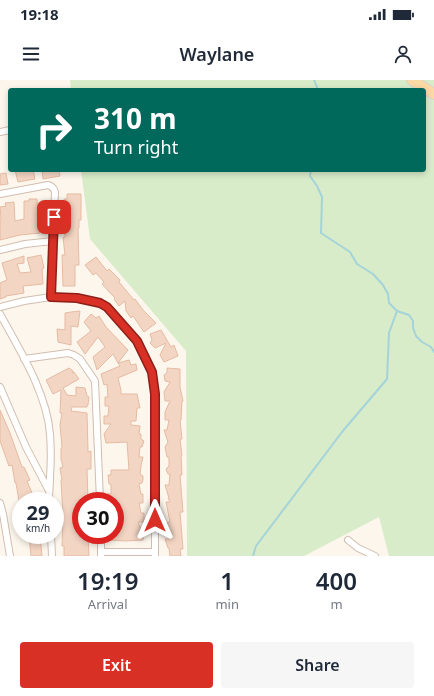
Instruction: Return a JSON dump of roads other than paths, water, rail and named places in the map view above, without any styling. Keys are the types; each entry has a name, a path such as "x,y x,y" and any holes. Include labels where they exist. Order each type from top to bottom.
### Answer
{"main road":[{"path":"412,80 425,88"}],"street":[{"path":"0,194 48,185 52,186 54,189 51,297"},
{"path":"0,250 25,244 53,241"},
{"path":"0,307 24,301 51,297 77,298 100,303 107,307 137,341 152,372 155,394 155,554 101,554"},
{"path":"0,314 43,398 46,409 50,434 50,477 48,491"},
{"path":"24,359 68,353 80,359 95,382 100,492"},
{"path":"0,387 26,447 48,491"},
{"path":"0,503 10,556"},
{"path":"348,540 358,548 374,556"},
{"path":"51,544 52,556"}],"waterway":[{"path":"314,80 317,88"},
{"path":"311,172 310,176 322,197 321,233 350,252 357,264 373,274 383,285 388,294 389,303 397,311 409,315 413,321 413,328 416,336 422,342 431,347 434,352"},
{"path":"253,556 256,546 342,432 387,379 389,333 397,311"}]}
